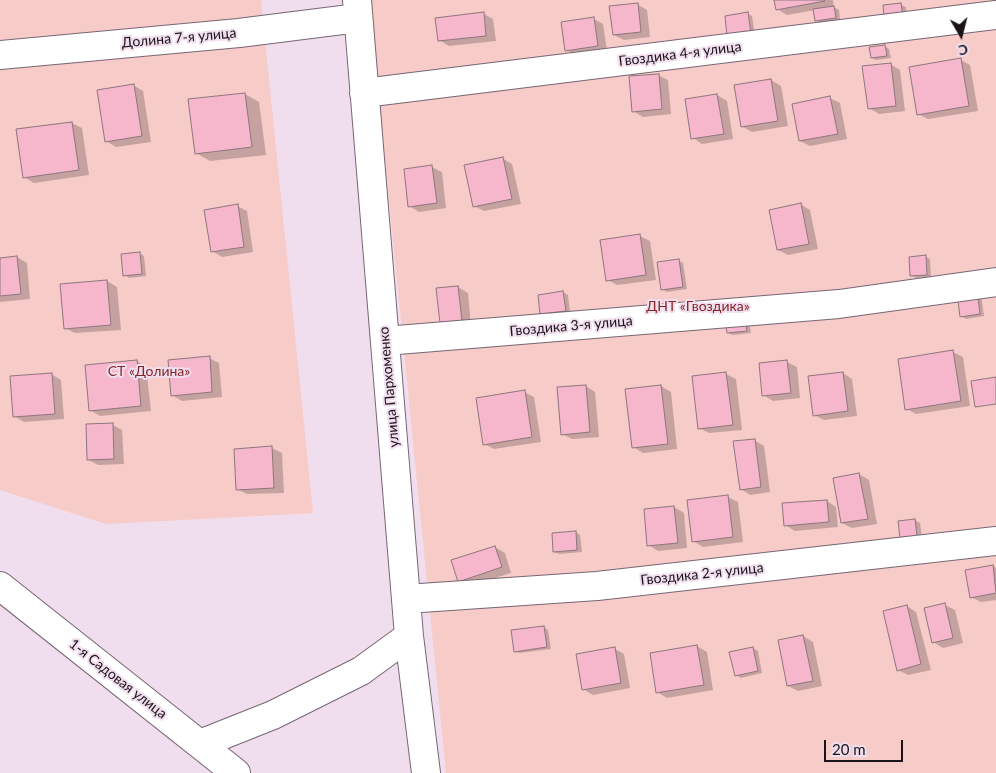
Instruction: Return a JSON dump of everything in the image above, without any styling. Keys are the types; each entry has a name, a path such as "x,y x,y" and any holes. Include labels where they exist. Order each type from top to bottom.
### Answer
{"street":[{"name":"Долина 7-я улица","path":"0,55 239,33 358,9"},
{"name":"улица Пархоменко","path":"358,9 409,636 426,773"},
{"name":"Гвоздика 4-я улица","path":"364,93 996,15"},
{"name":"Гвоздика 3-я улица","path":"385,341 838,304 996,282"},
{"name":"Гвоздика 2-я улица","path":"406,599 597,586 996,541"},
{"name":"1-я Садовая улица","path":"0,586 236,773"},
{"path":"200,744 273,714 361,671 409,636"}],"green space":[{"name":"СТ «Долина»","path":"0,0 261,0 313,513 106,524 0,490"},
{"name":"ДНТ «Гвоздика»","path":"369,0 996,0 996,773 446,773"}],"building":[{"path":"774,0 824,0 825,1 776,10"},
{"path":"638,3 641,32 613,35 609,6"},
{"path":"901,3 903,17 884,19 883,5"},
{"path":"834,6 836,18 815,21 813,9"},
{"path":"484,12 486,36 438,41 435,18"},
{"path":"748,12 751,34 727,37 725,16"},
{"path":"594,17 598,46 565,51 561,22"},
{"path":"885,45 887,56 871,58 869,47"},
{"path":"961,58 969,106 917,115 909,67"},
{"path":"891,63 896,106 868,109 862,66"},
{"path":"659,74 662,109 632,112 629,76"},
{"path":"771,79 778,121 741,127 734,85"},
{"path":"134,84 142,136 105,142 97,90"},
{"path":"245,93 252,147 195,154 188,99"},
{"path":"717,94 724,134 691,139 685,99"},
{"path":"830,96 838,134 799,141 792,104"},
{"path":"72,122 79,170 23,178 16,129"},
{"path":"503,157 512,199 473,207 464,165"},
{"path":"432,165 437,203 408,207 404,169"},
{"path":"801,203 809,244 777,250 769,210"},
{"path":"238,204 244,247 211,252 204,210"},
{"path":"640,234 646,275 606,281 600,240"},
{"path":"140,252 142,274 123,276 121,254"},
{"path":"926,255 927,275 910,276 909,257"},
{"path":"17,256 21,294 0,296 0,258"},
{"path":"679,259 683,287 661,290 657,262"},
{"path":"107,280 111,325 64,329 60,284"},
{"path":"458,286 462,321 440,323 436,288"},
{"path":"977,290 980,314 960,317 957,293"},
{"path":"563,291 566,311 540,314 538,295"},
{"path":"745,319 747,331 727,333 725,321"},
{"path":"953,350 961,401 905,410 898,359"},
{"path":"210,356 212,392 171,396 168,360"},
{"path":"137,360 141,406 89,411 85,365"},
{"path":"787,360 791,393 762,396 759,363"},
{"path":"726,372 733,425 698,429 692,376"},
{"path":"843,372 848,411 813,416 808,376"},
{"path":"52,373 55,414 13,417 10,376"},
{"path":"996,377 996,404 975,407 971,381"},
{"path":"586,385 590,432 561,435 557,387"},
{"path":"661,385 668,444 632,448 625,389"},
{"path":"525,390 532,437 483,445 476,398"},
{"path":"113,423 114,459 87,460 86,424"},
{"path":"755,439 761,487 740,490 733,441"},
{"path":"272,446 274,488 236,490 234,449"},
{"path":"859,473 868,519 841,523 833,478"},
{"path":"728,495 733,537 692,542 687,500"},
{"path":"827,500 829,522 784,526 782,503"},
{"path":"674,506 678,543 647,546 644,509"},
{"path":"915,519 917,536 900,538 898,521"},
{"path":"576,531 577,550 553,552 552,533"},
{"path":"495,546 502,567 458,582 451,560"},
{"path":"993,565 996,593 970,598 965,570"},
{"path":"945,603 953,638 932,643 924,608"},
{"path":"907,605 921,664 897,671 883,611"},
{"path":"544,626 547,647 514,652 511,630"},
{"path":"803,635 813,681 787,686 778,640"},
{"path":"697,645 704,685 656,693 650,653"},
{"path":"615,647 621,683 582,690 576,654"},
{"path":"753,647 758,671 735,676 729,652"}]}
